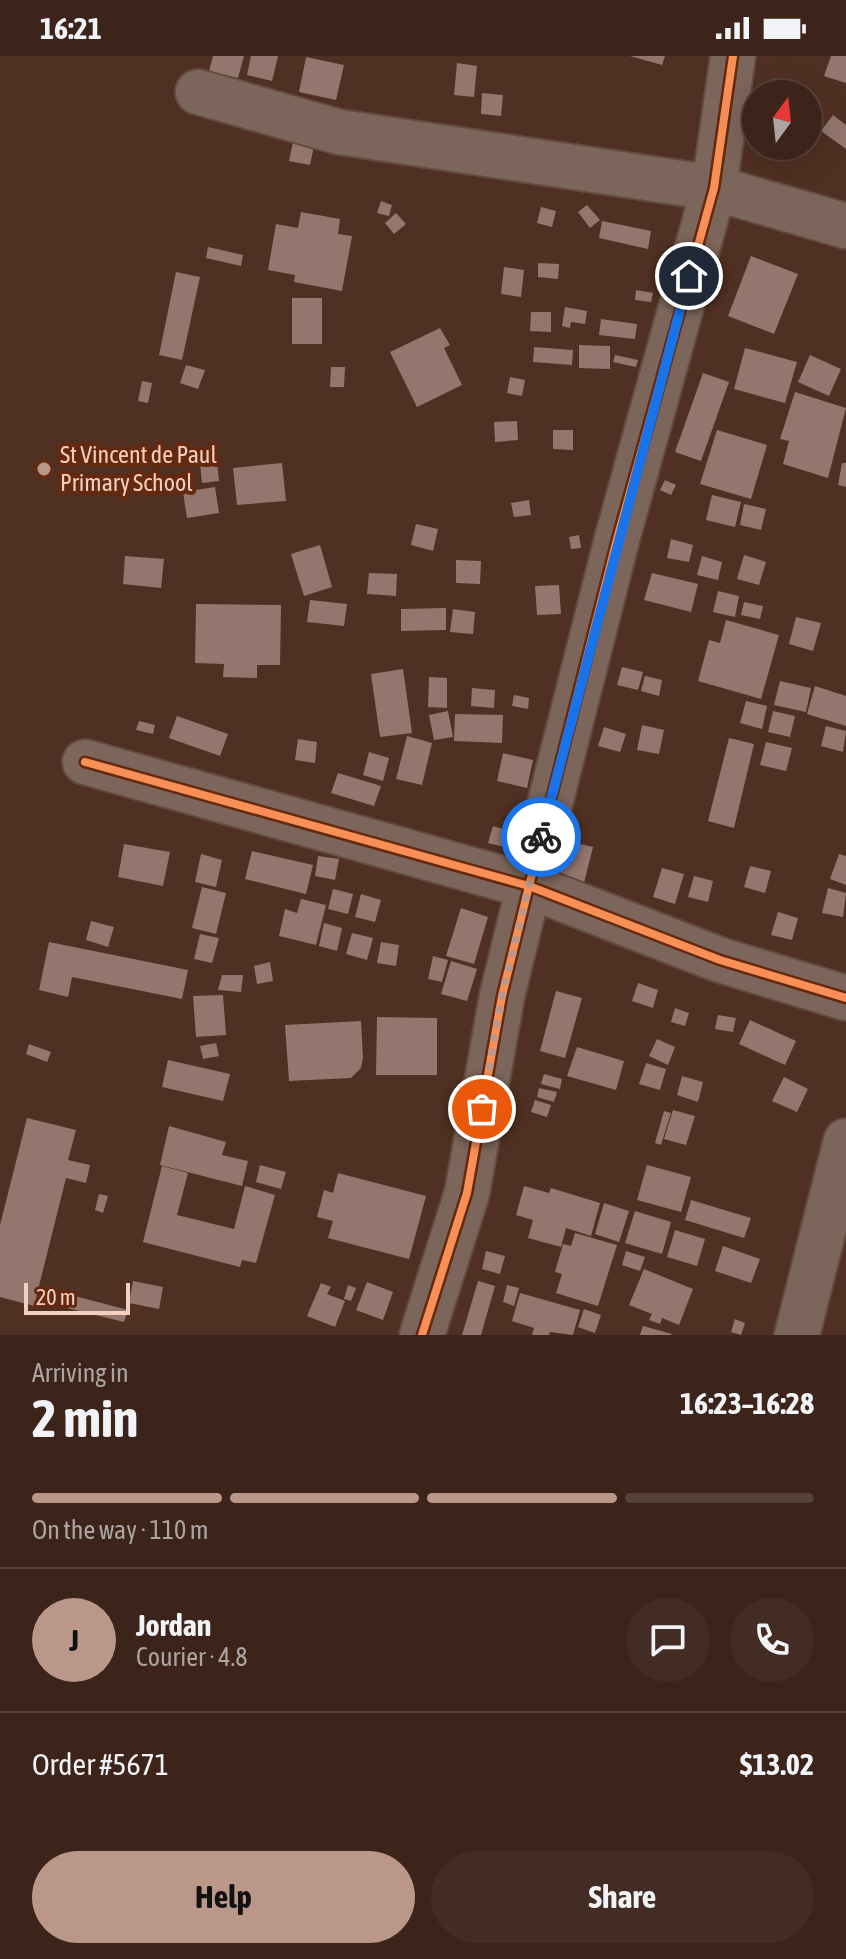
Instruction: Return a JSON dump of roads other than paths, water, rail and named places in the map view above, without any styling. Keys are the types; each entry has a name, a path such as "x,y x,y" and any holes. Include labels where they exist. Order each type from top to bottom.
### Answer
{"street":[{"path":"422,1335 467,1193 502,996 529,886 617,539 714,188 733,56"},
{"path":"198,92 339,132 714,188 846,226"},
{"path":"85,762 529,886 720,960 846,998"},
{"path":"797,1335 846,1141"}],"place":[{"name":"St Vincent de Paul Primary School","path":"44,469"}]}
